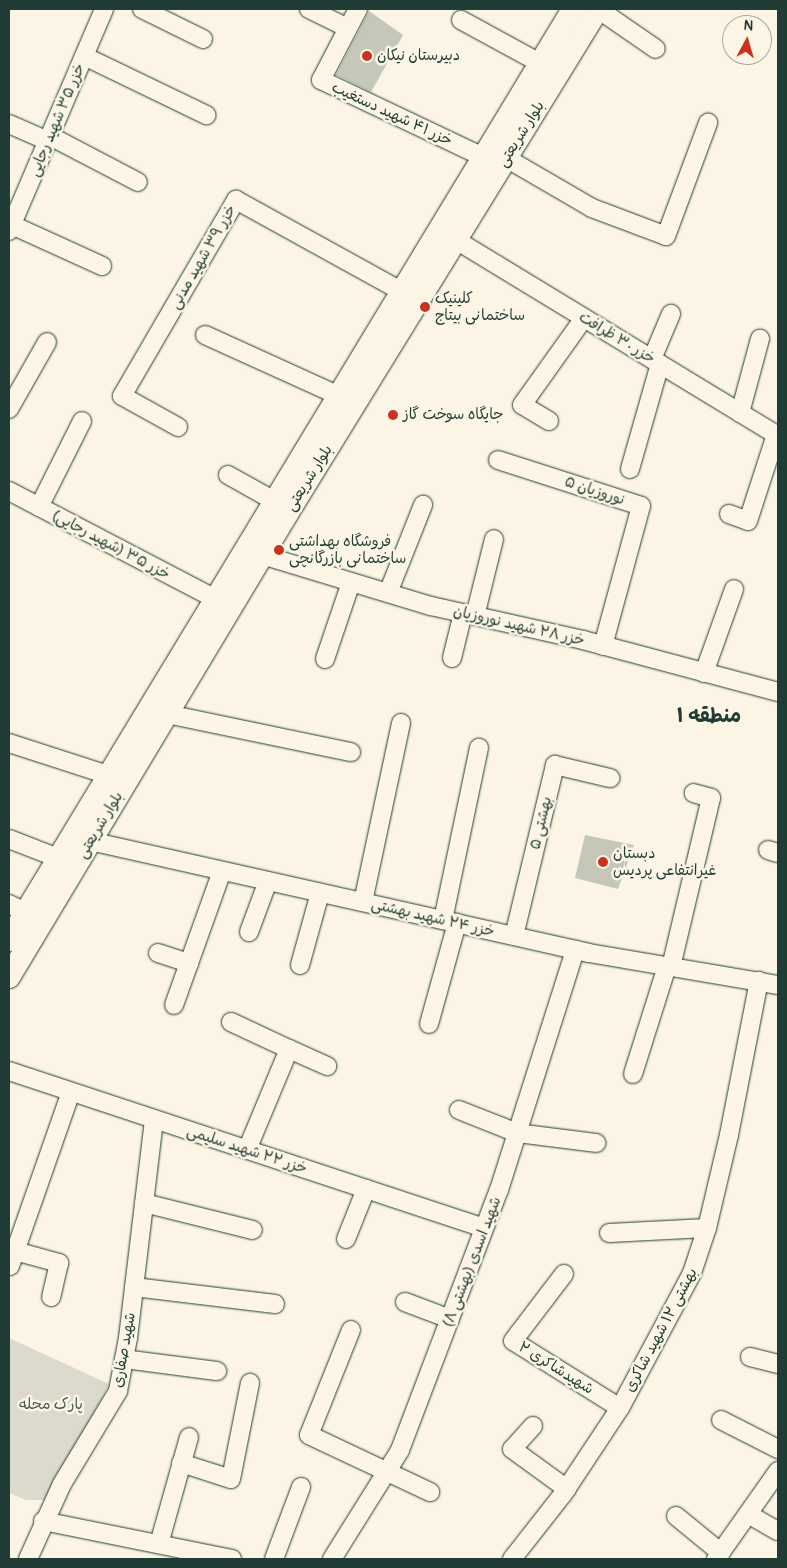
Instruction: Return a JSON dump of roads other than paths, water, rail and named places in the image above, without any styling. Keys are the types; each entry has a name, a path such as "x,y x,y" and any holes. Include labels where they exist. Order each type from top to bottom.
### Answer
{"main road":[{"name":"بلوار شریعتی","path":"9,977 262,554 506,158 530,100 540,63 573,9"},
{"name":"بلوار شریعتی","path":"9,940 17,908 58,858 273,500 483,157 530,100 598,9"}],"street":[{"name":"خزر ۳۵ شهید رجایی","path":"11,228 104,9"},
{"path":"142,9 203,39"},
{"path":"309,9 348,28"},
{"name":"خزر ۴۱ شهید دستغیب","path":"358,9 321,80 483,157"},
{"path":"598,9 656,49"},
{"path":"461,20 540,63"},
{"path":"84,56 206,115"},
{"path":"506,158 592,208 666,236 708,123"},
{"path":"9,124 49,138 138,182"},
{"name":"خزر ۳۹ شهید مدنی","path":"178,427 122,396 236,200 401,291"},
{"path":"11,228 102,266"},
{"name":"خزر ۳۰ ظرافت","path":"456,240 777,436"},
{"path":"630,469 656,362 672,314"},
{"path":"550,421 522,405 584,318"},
{"path":"205,335 338,395"},
{"path":"740,413 760,339"},
{"path":"9,409 47,342"},
{"path":"39,507 82,421"},
{"path":"729,514 748,521 777,436"},
{"name":"نوروزیان ۵","path":"498,460 641,506 603,646"},
{"path":"228,475 273,500"},
{"name":"خزر ۳۵ (شهید رجایی)","path":"9,491 214,598"},
{"path":"388,593 423,505"},
{"path":"452,658 469,615 494,539"},
{"name":"خزر ۲۸ شهید نوروزیان","path":"262,554 388,593 469,615 603,646 778,692"},
{"path":"325,658 351,582"},
{"path":"704,674 734,589"},
{"path":"167,714 351,752"},
{"path":"363,902 401,723"},
{"path":"9,743 108,775"},
{"path":"429,1024 450,922 479,748"},
{"name":"بهشتی ۵","path":"514,936 555,766 610,778"},
{"path":"633,1074 669,966 711,798 694,793"},
{"path":"9,839 58,858"},
{"name":"خزر ۲۴ شهید بهشتی","path":"90,841 575,950 778,985"},
{"path":"174,1005 222,871"},
{"path":"249,932 268,881"},
{"path":"300,965 320,893"},
{"name":"شهید اسدی (بهشتی ۸)","path":"332,1559 400,1450 484,1228 517,1133 575,950"},
{"path":"158,953 189,963"},
{"name":"بهشتی ۱۲ شهید شاکری","path":"512,1559 566,1489 620,1408 692,1273 707,1228 759,981"},
{"path":"231,1022 326,1066"},
{"path":"247,1150 289,1049"},
{"name":"خزر ۲۲ شهید سلیمی","path":"9,1071 484,1228"},
{"path":"51,1297 59,1263 12,1258 72,1092"},
{"path":"459,1110 517,1133 596,1143"},
{"name":"شهید صفاری","path":"28,1559 43,1521 118,1391 134,1287 154,1120"},
{"path":"346,1239 366,1189"},
{"path":"144,1203 253,1230"},
{"path":"609,1233 707,1228"},
{"name":"شهیدشاکری ۲","path":"564,1274 513,1341 620,1408"},
{"path":"134,1287 275,1304"},
{"path":"405,1302 450,1319"},
{"path":"351,1330 309,1435 388,1470 430,1492"},
{"path":"750,1357 778,1364"},
{"path":"124,1359 217,1371"},
{"path":"180,1462 231,1479 250,1383"},
{"path":"721,1420 778,1449"},
{"path":"533,1426 512,1449 566,1489"},
{"path":"158,1544 180,1462 189,1437"},
{"path":"676,1516 718,1556 778,1471"},
{"path":"274,1559 301,1487"},
{"path":"748,1514 778,1531"},
{"path":"43,1521 232,1559"}],"place":[{"name":"دبیرستان نیکان","path":"367,56"},
{"name":"کلینیک ساختمانی بیتاج","path":"425,307"},
{"name":"جایگاه سوخت گاز","path":"393,415"},
{"name":"فروشگاه بهداشتی ساختمانی بازرگانچی","path":"279,550"},
{"name":"دبستان غیرانتفاعی پردیس","path":"603,862"}],"district":[{"name":"منطقه ۱","path":"709,715"}],"park label":[{"name":"پارک محله","path":"51,1405"}]}
